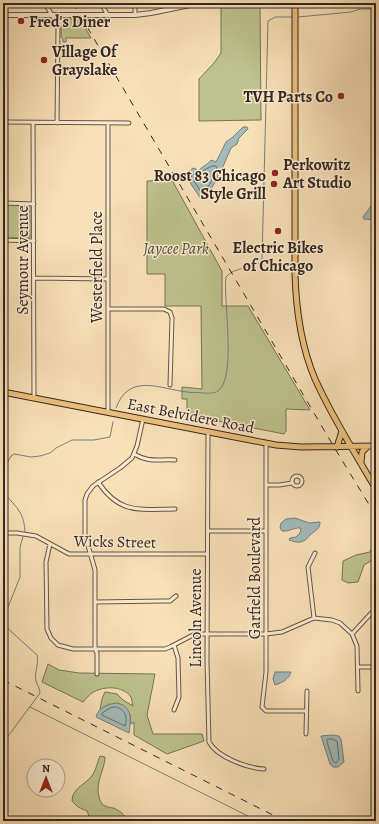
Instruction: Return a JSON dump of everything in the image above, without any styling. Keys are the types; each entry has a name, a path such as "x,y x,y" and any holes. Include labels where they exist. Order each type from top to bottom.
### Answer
{"main road":[{"path":"294,3 295,274 298,313 304,345 315,378 342,431 376,489"},
{"name":"East Belvidere Road","path":"3,392 266,443 301,447 376,446"},
{"path":"337,447 342,431"},
{"path":"361,464 362,452 367,447"}],"street":[{"path":"45,3 58,26 57,123"},
{"path":"101,3 107,14"},
{"path":"135,3 135,15"},
{"path":"3,15 135,15 150,14 200,3"},
{"path":"3,122 129,123"},
{"name":"Seymour Avenue","path":"33,123 34,398"},
{"name":"Westerfield Place","path":"108,123 108,412"},
{"path":"3,203 34,204"},
{"path":"3,240 34,241"},
{"path":"34,278 108,278"},
{"path":"108,309 164,309 170,312 172,318 170,385"},
{"path":"97,674 97,653 95,649 95,570 85,535 85,500 90,489 132,458 139,438 142,418"},
{"name":"Lincoln Avenue","path":"208,431 207,634 209,742 217,752 244,765 264,769"},
{"name":"Garfield Boulevard","path":"266,443 266,672 262,705 263,709 266,711 306,711"},
{"path":"134,454 152,461 175,460"},
{"path":"98,482 110,497 124,506 136,509 175,509"},
{"path":"266,485 292,483"},
{"path":"208,531 266,532"},
{"name":"Wicks Street","path":"3,533 17,533 36,536 69,554 208,554"},
{"path":"50,544 46,562 47,623 49,634 55,642 63,647 73,650 165,649 195,634 266,634 282,632 314,618 332,620 340,623 352,634 357,646 358,691"},
{"path":"314,618 308,567 315,553"},
{"path":"95,602 170,601 176,596"},
{"path":"352,634 376,608"},
{"path":"174,645 178,658 179,697 174,710"},
{"path":"358,667 376,667"},
{"path":"306,734 307,691"}],"green space":[{"path":"260,3 261,120 199,121 199,79 221,53 221,4"},
{"path":"67,19 80,19 91,38 66,38 66,42 63,42 61,37 61,26 63,25 62,23 68,24"},
{"name":"Jaycee Park","path":"172,180 222,271 222,306 248,306 310,410 286,409 286,431 284,434 187,415 187,399 182,399 182,387 202,389 201,306 165,306 165,274 147,274 147,181"},
{"path":"3,204 30,204 30,238 3,238"},
{"path":"376,538 376,558 364,565 358,582 348,583 342,580 343,561 356,555 370,552"},
{"path":"48,664 59,670 79,673 155,674 147,715 153,734 202,734 204,741 167,754 134,735 134,722 131,724 130,714 109,704 100,710 105,692 117,694 133,706 131,697 127,693 123,690 112,688 101,689 92,693 83,702 42,682"},
{"path":"100,756 105,757 98,786 100,799 103,805 114,808 120,812 127,821 91,821 87,811 78,807 72,801 76,790 93,775"}],"water":[{"path":"243,127 247,127 248,129 239,138 237,144 231,148 217,179 209,192 201,199 185,175 193,168 198,172 211,160 216,162 226,142"},
{"path":"374,202 376,202 376,220 364,219 363,217"},
{"path":"295,518 309,523 320,522 317,529 306,540 298,542 289,540 290,538 296,537 300,533 301,528 282,531 280,528 281,523 286,519"},
{"path":"275,672 291,672 289,677 275,685 273,679"},
{"path":"117,703 126,707 130,714 129,733 96,717 99,711 104,707"},
{"path":"321,736 339,736 341,739 344,762 338,767 333,767 330,764"}],"waterway":[{"path":"298,17 351,12 360,9 376,9"},
{"path":"116,408 122,397 129,390 137,386 146,385 189,392 215,393 224,383 227,371 228,355 226,277 234,271 253,266 262,261 268,21 275,17 293,17"},
{"path":"3,471 11,456 14,454 31,457 40,456 50,453 56,448 72,440 94,440 110,437 113,422"},
{"path":"3,487 5,494 22,516 25,533"},
{"path":"3,620 20,577 20,547 23,537"},
{"path":"3,624 37,655 36,681 40,693 3,743"},
{"path":"30,707 258,821"}],"railway":[{"path":"73,3 376,516"},
{"path":"3,680 285,821"}],"place":[{"name":"Fred's Diner","path":"21,21"},
{"name":"Village Of Grayslake","path":"44,60"},
{"name":"TVH Parts Co","path":"341,96"},
{"name":"Perkowitz Art Studio","path":"275,173"},
{"name":"Roost 83 Chicago Style Grill","path":"274,184"},
{"name":"Electric Bikes of Chicago","path":"278,231"}]}
